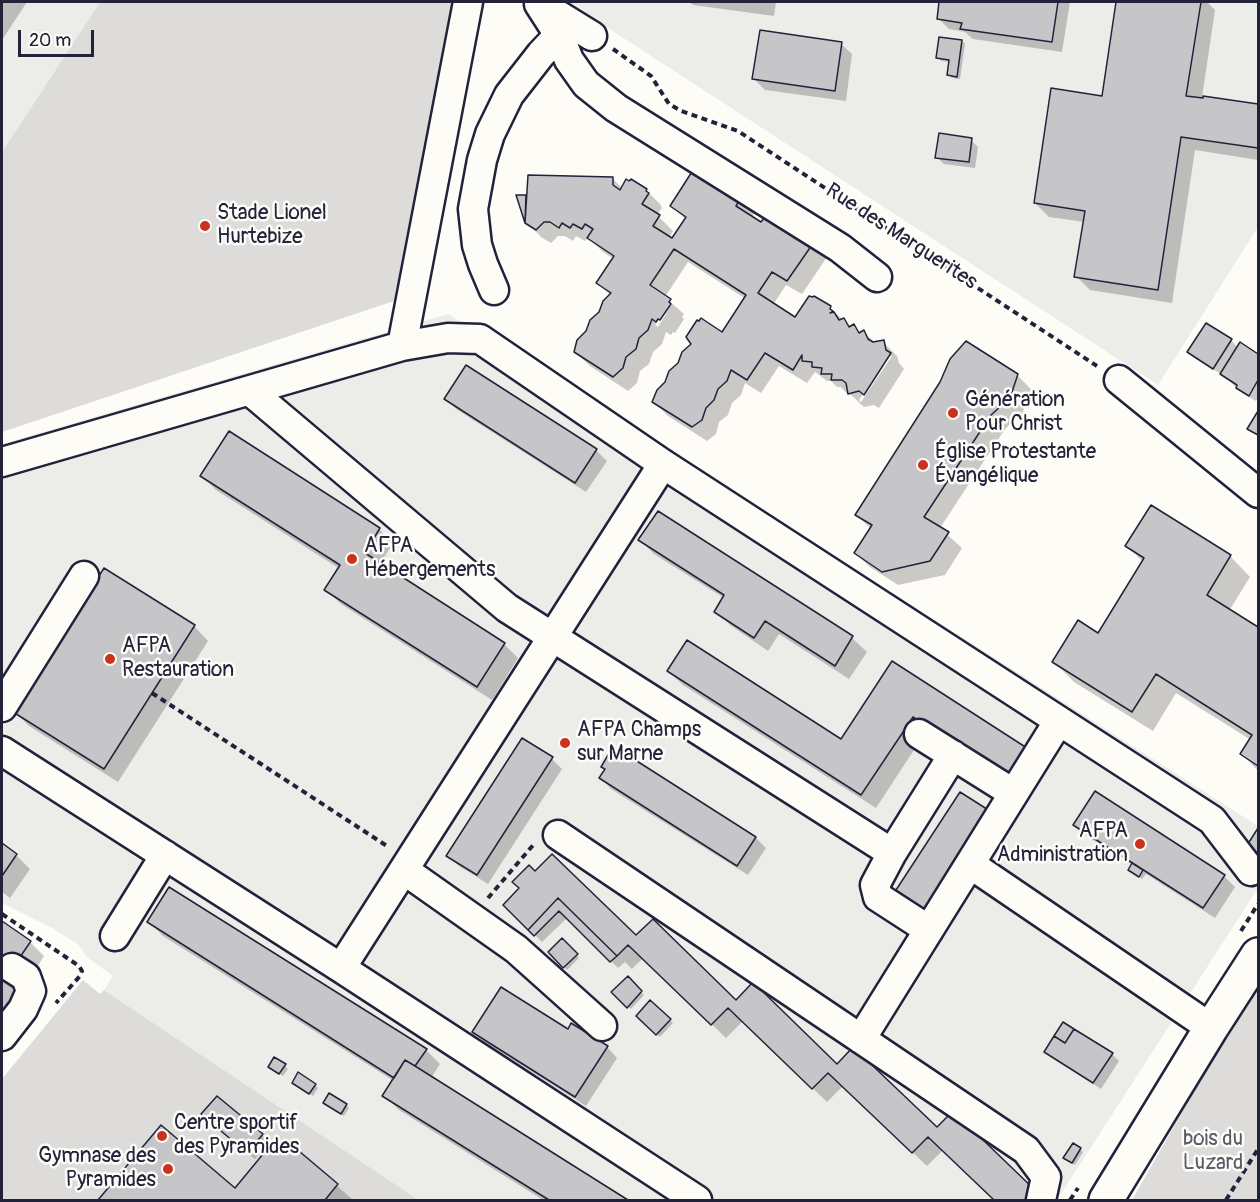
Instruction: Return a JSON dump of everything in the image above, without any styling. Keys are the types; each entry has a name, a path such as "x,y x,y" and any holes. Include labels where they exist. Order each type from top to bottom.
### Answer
{"main road":[{"path":"1106,1200 1258,955"}],"street":[{"path":"402,346 468,2"},
{"path":"537,3 559,35 569,60 586,84 616,108 840,248 877,277"},
{"path":"537,3 592,36"},
{"path":"494,290 477,245 472,209 482,160 490,134 509,95 559,35"},
{"path":"2,462 402,346 448,338 480,339 663,464 1212,820 1251,871"},
{"path":"1119,380 1136,410 1258,493"},
{"path":"250,391 507,608 892,853"},
{"path":"342,968 663,464"},
{"path":"2,707 84,576"},
{"path":"861,1039 1054,728"},
{"path":"919,734 1013,793"},
{"path":"2,751 342,968 697,1200"},
{"path":"929,930 878,897 875,885 892,853 953,755"},
{"path":"558,835 1026,1150 1046,1177 1041,1200"},
{"path":"115,936 165,855"},
{"path":"970,864 1211,1028"},
{"path":"407,865 471,917 516,949 603,1026"},
{"path":"5,1032 23,1009 31,991 26,977 12,968"}],"path":[{"name":"Rue des Marguerites","path":"592,36 651,76 669,104 681,111 738,130 1119,380"},
{"path":"152,693 407,865"},
{"path":"471,917 540,837 558,835"},
{"path":"1226,1200 1258,1149"}],"shaded area":[{"path":"2,2 100,2 2,152"},
{"path":"568,2 1258,2 1258,227 1158,385"},
{"name":"AFPA Champs sur Marne","path":"448,314 1258,826 1258,888 1057,1200 419,1200 104,990 113,976 88,958 79,945 54,929 2,903 2,444"}],"green space":[{"name":"Stade Lionel Hurtebize","path":"100,2 451,2 394,301 2,432 2,152"},
{"name":"Centre sportif des Pyramides","path":"83,980 100,994 104,990 419,1200 2,1200 2,1079"},
{"name":"bois du Luzard","path":"1258,990 1258,1200 1132,1200 1201,1079"}],"building":[{"path":"939,2 1058,2 1052,42 960,29 962,23 937,19"},
{"path":"1116,2 1201,2 1186,96 1203,98 1203,96 1258,104 1258,148 1181,137 1158,290 1074,277 1085,211 1034,203 1051,88 1102,96"},
{"path":"760,30 842,42 835,91 752,79"},
{"path":"939,37 962,40 957,77 947,75 949,60 936,58"},
{"path":"939,133 972,138 969,162 935,158"},
{"path":"695,167 742,196 736,206 761,222 768,213 814,242 787,281 772,272 758,293 795,317 809,296 814,296 831,306 830,309 833,311 830,313 834,312 839,320 844,318 849,327 854,324 859,333 864,330 868,339 873,342 884,340 886,350 891,353 864,395 859,391 848,394 846,383 842,380 831,380 832,374 821,374 822,368 812,367 812,362 802,361 802,355 793,370 765,353 747,380 731,370 727,381 718,389 714,400 706,408 702,420 692,427 652,402 669,371 678,363 682,352 691,344 686,337 697,320 701,318 722,332 746,295 674,249 650,285 671,299 669,302 671,304 660,320 656,322 652,319 648,330 639,338 636,349 626,357 623,368 613,377 574,352 577,340 586,331 590,320 599,312 603,301 611,293 596,283 614,256 587,238 593,229 585,224 582,229 573,224 570,228 562,223 559,228 550,222 544,222 536,230 525,223 528,175 613,177 613,185 620,190 626,179 629,181 631,179 647,189 649,193 642,204 660,215 653,226 672,238 686,217 670,206"},
{"path":"516,195 526,195 525,223"},
{"path":"1206,323 1232,339 1213,369 1187,352"},
{"name":"Église Protestante Évangélique","path":"966,341 1018,374 1010,398 991,415 924,517 949,532 930,561 882,572 854,553 872,525 855,515 940,382 950,359"},
{"path":"1240,342 1258,354 1258,380 1249,396 1220,374"},
{"path":"466,365 597,449 575,483 444,399"},
{"path":"1258,411 1258,435 1247,429"},
{"name":"AFPA Hébergements","path":"229,431 380,528 365,553 505,643 477,687 324,590 340,565 200,476"},
{"path":"1151,505 1231,555 1207,595 1258,627 1258,766 1240,754 1252,735 1156,674 1132,712 1052,662 1078,620 1098,633 1144,558 1125,546"},
{"path":"658,511 853,636 835,666 765,621 754,638 714,612 724,595 638,540"},
{"name":"AFPA Restauration","path":"104,568 195,625 104,769 13,712"},
{"path":"687,640 841,739 892,661 1030,750 1010,779 913,717 861,795 667,671"},
{"path":"522,738 553,757 477,875 446,856"},
{"path":"618,749 756,837 737,866 599,778 605,769 601,767 608,755 612,758"},
{"name":"AFPA Administration","path":"1095,791 1225,875 1203,908 1073,825"},
{"path":"960,792 990,811 926,910 896,890"},
{"path":"1258,828 1258,855 1246,847"},
{"path":"2,843 17,854 2,876"},
{"path":"552,854 636,935 653,919 736,1000 753,982 837,1064 853,1047 937,1127 953,1111 1036,1191 1028,1200 994,1200 928,1137 912,1153 828,1073 812,1089 728,1008 711,1025 628,945 617,956 558,898 528,930 503,905 519,888 512,882 529,865 535,871"},
{"path":"1132,863 1143,870 1139,877 1128,870"},
{"path":"169,887 427,1049 415,1066 405,1060 394,1078 147,922"},
{"path":"558,898 617,956 610,962 559,911 534,936 528,930"},
{"path":"2,921 31,941 5,979 2,976"},
{"path":"562,938 578,954 563,968 548,952"},
{"path":"2,976 19,989 2,1019"},
{"path":"628,976 642,991 627,1008 611,992"},
{"path":"501,987 568,1029 571,1023 608,1046 575,1097 472,1032"},
{"path":"650,1000 671,1019 656,1035 636,1016"},
{"path":"1063,1022 1074,1029 1065,1043 1054,1036"},
{"path":"1074,1029 1113,1053 1093,1083 1044,1052 1054,1036 1065,1043"},
{"path":"274,1057 286,1064 279,1074 268,1067"},
{"path":"405,1060 628,1200 549,1200 382,1096"},
{"path":"298,1072 316,1084 309,1094 292,1083"},
{"path":"329,1093 347,1104 341,1114 323,1103"},
{"path":"217,1096 263,1134 247,1153 201,1114"},
{"name":"Gymnase des Pyramides","path":"161,1125 235,1188 273,1142 286,1153 293,1146 338,1184 325,1200 98,1200"},
{"path":"1073,1143 1081,1148 1072,1163 1063,1158"}],"place":[{"name":"Stade Lionel Hurtebize","path":"205,226"},
{"name":"Génération Pour Christ","path":"953,413"},
{"name":"Église Protestante Évangélique","path":"923,465"},
{"name":"AFPA Hébergements","path":"352,559"},
{"name":"AFPA Restauration","path":"110,659"},
{"name":"AFPA Champs sur Marne","path":"565,743"},
{"name":"AFPA Administration","path":"1140,844"},
{"name":"Centre sportif des Pyramides","path":"162,1136"},
{"name":"Gymnase des Pyramides","path":"168,1169"}]}
